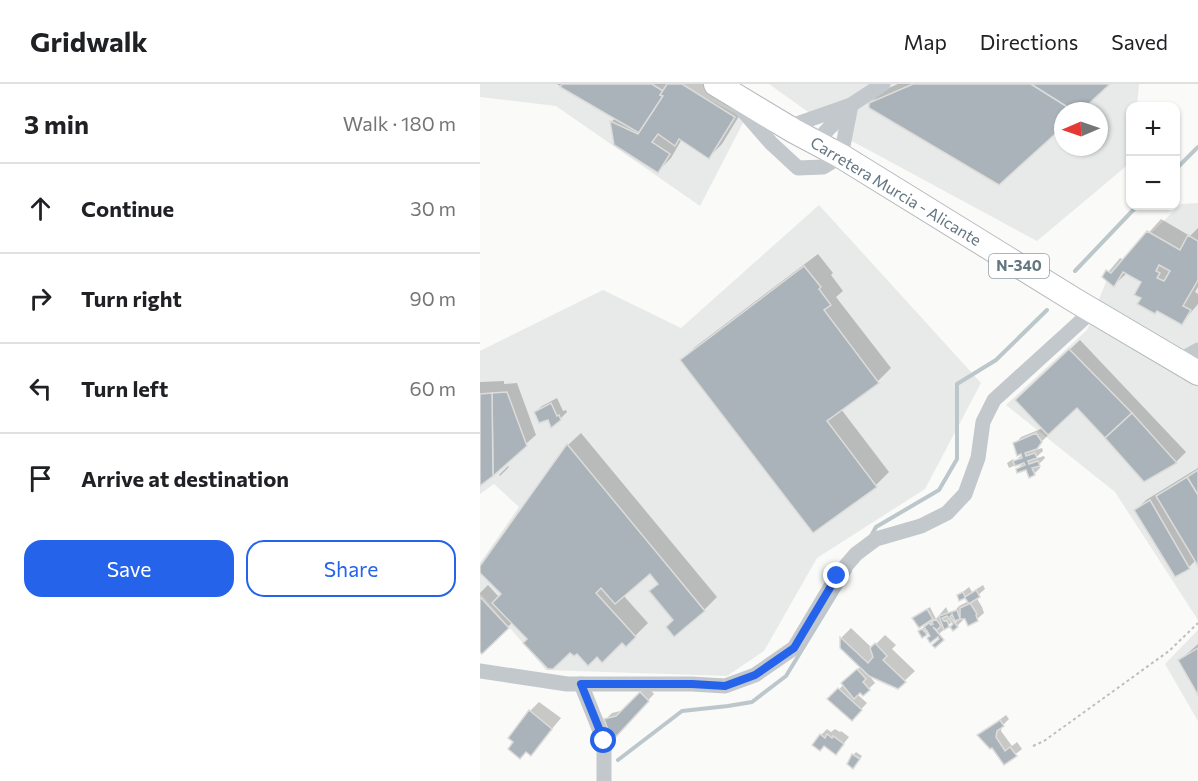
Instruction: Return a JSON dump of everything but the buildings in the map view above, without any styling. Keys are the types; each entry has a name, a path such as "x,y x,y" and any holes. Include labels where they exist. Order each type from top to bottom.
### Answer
{"highway":[{"name":"Carretera Murcia - Alicante","path":"716,84 841,156 1092,311 1192,361"}],"street":[{"path":"716,84 743,110 771,143 798,168 823,167 841,156 851,105"},
{"path":"816,142 851,105 883,84"},
{"path":"788,127 851,105"},
{"path":"480,671 567,684 725,686 755,675 794,648 837,576 856,554 876,539 921,526 947,513 965,494 978,458 983,422 994,400 1092,311"},
{"path":"581,684 604,741 604,781"}],"path":[{"path":"1034,746 1169,651 1198,623"}],"shaded area":[{"path":"480,84 680,84 745,119 700,206 556,106 480,97"},
{"path":"769,84 1139,84 1137,102 1126,102 1126,166 1037,241 839,134"},
{"path":"1198,203 1198,620 1115,492 1006,405 1087,330 1109,274 1175,210 1180,210 1181,204"},
{"path":"819,205 981,383 925,489 817,558 764,651 727,676 546,670 480,593 480,563 519,507 494,484 480,494 480,351 603,290 681,328"},
{"path":"1198,630 1198,721 1165,664"}],"waterway":[{"path":"1180,165 1198,147"},
{"path":"1075,271 1133,210"},
{"path":"871,536 876,527 939,490 957,459 957,384 996,360 1047,310"},
{"path":"618,760 682,711 752,702 786,676 850,571"}],"route":[{"path":"604,741 581,684 725,686 755,675 794,648 837,576"}]}
